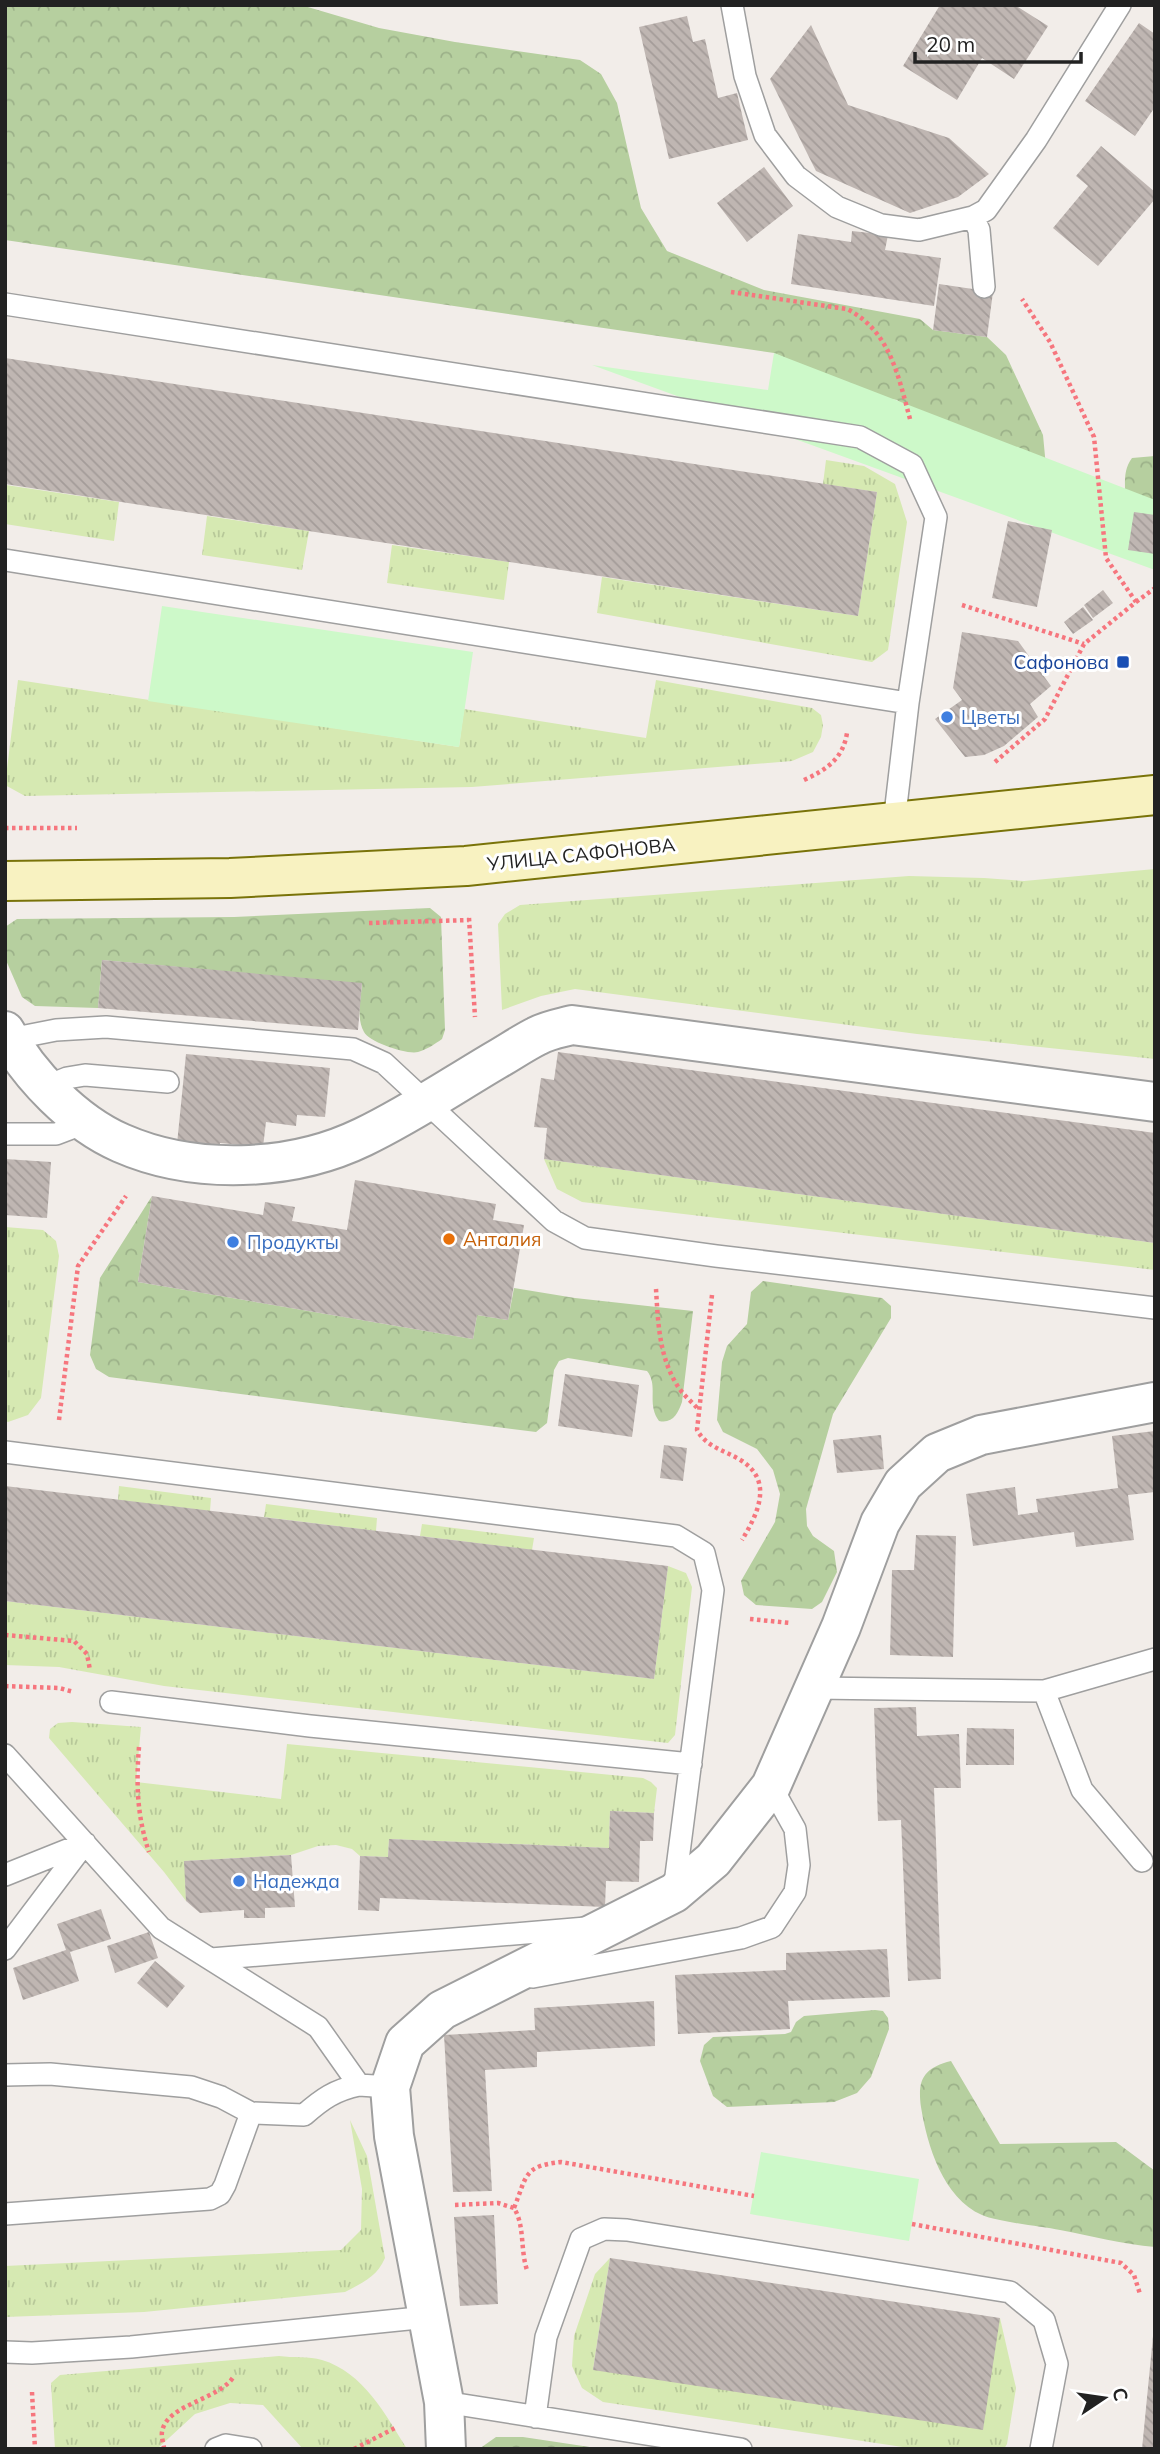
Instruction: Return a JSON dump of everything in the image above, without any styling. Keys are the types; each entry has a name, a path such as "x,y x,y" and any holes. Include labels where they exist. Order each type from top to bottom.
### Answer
{"main road":[{"name":"УЛИЦА САФОНОВА","path":"5,881 230,878 466,866 1155,795"}],"street":[{"path":"7,1037 46,1087 85,1123 119,1143 154,1156 204,1163 253,1165 308,1156 352,1141 425,1103 538,1035 572,1025 1155,1102"},
{"path":"446,2449 444,2402 394,2136 375,2086 405,2043 442,2010 674,1893 713,1860 771,1786 841,1626 880,1523 903,1484 937,1453 981,1435 1155,1402"}],"lane":[{"path":"732,5 745,76 765,135 796,176 837,206 881,225 919,230 973,218 986,210 1036,140 1120,5"},
{"path":"973,218 979,230 984,287"},
{"path":"5,304 860,437 912,465 936,517 908,703 894,822"},
{"path":"5,561 908,703"},
{"path":"7,1037 106,1027 354,1049 384,1063 554,1221 584,1238 1155,1308"},
{"path":"46,1087 67,1078 85,1075 168,1082"},
{"path":"5,1134 57,1134 85,1123"},
{"path":"5,1452 676,1536 704,1553 713,1590 711,1616 674,1893"},
{"path":"815,1688 1044,1691 1155,1659"},
{"path":"1044,1691 1082,1790 1142,1861"},
{"path":"111,1702 310,1726 691,1764"},
{"path":"5,1755 161,1928 318,2027 375,2086"},
{"path":"490,1985 741,1938 772,1927 795,1892 799,1865 795,1829 771,1786"},
{"path":"5,1875 85,1843"},
{"path":"5,1950 85,1843"},
{"path":"211,1959 605,1927"},
{"path":"5,2076 50,2074 191,2087 221,2097 251,2113 304,2115 325,2096 342,2088 375,2086"},
{"path":"5,2214 211,2199 220,2194 225,2185 251,2113"},
{"path":"535,2417 546,2337 562,2291 581,2239 604,2228 1010,2292 1044,2320 1057,2364 1041,2449"},
{"path":"5,2352 131,2347 428,2317"},
{"path":"444,2402 741,2449"},
{"path":"216,2449 226,2445 251,2449"}],"path":[{"path":"731,292 847,309 862,317 886,345 900,382 910,420 912,465"},
{"path":"1021,297 1050,342 1094,438 1106,558 1136,602"},
{"path":"981,763 995,762 1045,719 1084,644 1155,588"},
{"path":"970,608 1084,644"},
{"path":"799,783 828,769 845,746 853,695"},
{"path":"5,828 89,828"},
{"path":"470,920 479,1071"},
{"path":"61,1403 78,1266 128,1193"},
{"path":"713,1590 754,1520 762,1497 757,1478 744,1462 704,1442 697,1430 716,1256"},
{"path":"656,1289 660,1338 667,1365 678,1387 699,1411"},
{"path":"711,1616 841,1626"},
{"path":"5,1635 74,1641 87,1654 90,1676"},
{"path":"5,1686 59,1688"},
{"path":"143,1706 136,1782 140,1824 150,1857"},
{"path":"514,2208 528,2172 541,2164 561,2162 754,2196"},
{"path":"408,2208 498,2203 514,2208 520,2219 522,2254 528,2274 534,2281 562,2291"},
{"path":"912,2224 1121,2263 1134,2275 1140,2294"},
{"path":"164,2449 162,2432 170,2416 213,2394 232,2380 239,2365 239,2336"},
{"path":"32,2381 35,2449"}],"green space":[{"path":"5,5 301,5 379,28 580,60 601,74 617,103 641,208 667,251 764,290 920,319 933,330 987,337 1006,355 1043,435 1052,530 1018,496 897,400 869,395 774,353 5,240"},
{"path":"774,353 1155,500 1155,570 592,365 768,390"},
{"path":"1155,456 1155,506 1125,493 1125,483 1126,470 1132,458"},
{"path":"826,460 864,466 895,484 907,522 888,650 872,662 597,613 602,577 858,616 877,492 823,484"},
{"path":"6,485 119,502 114,541 5,524"},
{"path":"207,516 309,531 302,570 202,555"},
{"path":"392,545 509,562 504,600 387,583"},
{"path":"162,606 473,652 459,747 148,701"},
{"path":"18,680 459,747 464,709 646,738 656,680 812,708 821,715 823,725 821,737 813,752 792,761 472,787 25,796 5,785"},
{"path":"1155,869 1155,1059 917,1034 575,989 541,996 502,1010 498,924 505,914 520,905 909,876 1024,881"},
{"path":"430,908 441,917 445,1030 442,1039 418,1052 389,1047 367,1036 360,1015 362,984 102,960 98,1008 35,1006 22,997 5,958 5,927 17,919 234,917"},
{"path":"544,1159 1155,1243 1155,1270 582,1202 557,1189"},
{"path":"152,1196 138,1282 473,1339 477,1315 508,1320 514,1288 575,1298 693,1311 682,1402 677,1414 671,1419 659,1421 653,1408 652,1383 647,1371 568,1358 559,1361 554,1370 547,1423 536,1432 109,1377 96,1369 90,1355 100,1278"},
{"path":"5,1227 43,1230 56,1241 59,1256 41,1398 28,1415 8,1422 5,1421"},
{"path":"763,1281 882,1298 891,1306 891,1318 833,1414 806,1509 807,1526 813,1536 834,1551 837,1572 822,1602 812,1609 756,1605 744,1595 741,1581 775,1522 780,1494 773,1470 757,1449 723,1432 717,1420 722,1362 727,1346 747,1324 751,1292"},
{"path":"119,1486 211,1498 210,1511 118,1500"},
{"path":"266,1504 377,1518 376,1531 264,1517"},
{"path":"422,1524 534,1538 532,1550 420,1536"},
{"path":"668,1566 686,1573 692,1587 675,1735 668,1743 164,1686 59,1667 5,1665 5,1601 654,1679"},
{"path":"58,1723 141,1727 136,1782 281,1799 287,1744 643,1778 657,1788 654,1813 610,1811 609,1848 389,1839 388,1857 360,1856 352,1849 336,1845 318,1846 291,1855 185,1861 186,1901 49,1738 50,1729"},
{"path":"883,2011 888,2018 889,2029 871,2077 857,2093 834,2102 727,2107 713,2096 700,2061 704,2045 713,2037 785,2034 791,2032 796,2022 804,2016"},
{"path":"951,2061 1000,2144 1116,2142 1155,2171 1155,2247 998,2220 968,2207 947,2183 939,2169 921,2107 920,2089 924,2076 934,2067"},
{"path":"350,2120 367,2156 385,2258 378,2270 363,2282 345,2292 144,2312 5,2317 5,2266 341,2250 361,2230 362,2189"},
{"path":"761,2152 919,2179 909,2241 750,2214"},
{"path":"610,2258 593,2370 1000,2318 1016,2388 1007,2444 1004,2449 916,2449 603,2402 582,2388 572,2366 574,2336 595,2274"},
{"path":"279,2356 322,2360 350,2374 372,2396 407,2449 303,2449 263,2405 230,2403 195,2414 157,2449 55,2449 51,2383 60,2375"},
{"path":"496,2437 523,2437 603,2449 479,2449"}],"building":[{"path":"940,5 1015,5 1048,26 1014,79 982,58 957,100 903,66"},
{"path":"687,16 693,42 705,39 718,98 737,93 748,140 669,159 639,27"},
{"path":"1139,23 1155,34 1155,107 1135,136 1085,101"},
{"path":"811,25 848,105 949,138 989,174 958,197 910,213 816,171 770,79"},
{"path":"1101,146 1155,192 1155,199 1098,266 1053,228 1088,186 1076,176"},
{"path":"764,167 793,206 747,242 717,203"},
{"path":"852,231 888,235 885,250 941,258 934,306 791,284 798,234 851,242"},
{"path":"939,284 993,292 987,337 933,330"},
{"path":"5,358 877,492 858,616 5,484"},
{"path":"1134,512 1155,515 1155,554 1128,550"},
{"path":"1008,521 1052,530 1037,607 992,598"},
{"path":"1103,590 1113,603 1093,618 1084,605"},
{"path":"1083,607 1093,620 1073,634 1064,622"},
{"path":"962,632 1018,641 1051,686 1030,704 1038,717 1004,746 984,755 965,757 935,719 962,700 953,688"},
{"path":"102,960 362,983 358,1030 98,1008"},
{"path":"558,1052 1155,1133 1155,1243 544,1159 547,1128 534,1127 541,1078 554,1080"},
{"path":"186,1054 330,1068 325,1117 297,1115 296,1126 266,1122 263,1147 220,1143 219,1149 177,1144"},
{"path":"5,1159 51,1162 47,1218 5,1215"},
{"path":"355,1180 496,1204 493,1220 524,1225 508,1320 477,1315 473,1339 138,1282 152,1196 263,1215 265,1202 295,1207 292,1221 347,1230"},
{"path":"565,1374 639,1385 632,1437 558,1426"},
{"path":"1155,1431 1155,1492 1128,1495 1134,1540 1076,1547 1074,1532 973,1546 966,1494 1015,1487 1018,1515 1038,1512 1036,1499 1118,1488 1112,1436"},
{"path":"881,1435 884,1469 837,1473 833,1440"},
{"path":"664,1445 687,1448 683,1481 660,1478"},
{"path":"5,1486 668,1566 654,1679 5,1601"},
{"path":"916,1535 956,1536 953,1657 890,1655 892,1570 914,1570"},
{"path":"916,1707 917,1736 959,1734 961,1788 934,1788 941,1979 908,1981 901,1820 878,1821 874,1708"},
{"path":"967,1728 1014,1729 1014,1765 966,1765"},
{"path":"610,1811 654,1813 653,1841 640,1841 639,1882 606,1881 605,1907 380,1898 379,1911 358,1910 360,1856 388,1857 389,1839 609,1848"},
{"name":"Надежда","path":"291,1855 295,1907 265,1908 265,1918 244,1918 244,1910 200,1913 186,1901 184,1861"},
{"path":"101,1909 111,1939 70,1952 79,1981 23,2000 13,1968 66,1950 57,1924"},
{"path":"149,1932 158,1958 115,1973 107,1946"},
{"path":"887,1949 890,1997 788,2001 790,2029 678,2034 675,1975 786,1970 786,1953"},
{"path":"155,1961 185,1986 167,2008 137,1983"},
{"path":"654,2001 655,2046 537,2052 537,2067 485,2070 492,2191 453,2192 444,2035 535,2030 534,2008"},
{"path":"494,2215 498,2304 460,2306 454,2217"},
{"path":"610,2258 1000,2318 983,2430 593,2370"},
{"path":"1153,2336 1155,2449 1142,2449"}],"place":[{"name":"Сафонова","path":"1123,662"},
{"name":"Цветы","path":"947,717"},
{"name":"Анталия","path":"449,1239"},
{"name":"Продукты","path":"233,1242"},
{"name":"Надежда","path":"239,1881"}]}
